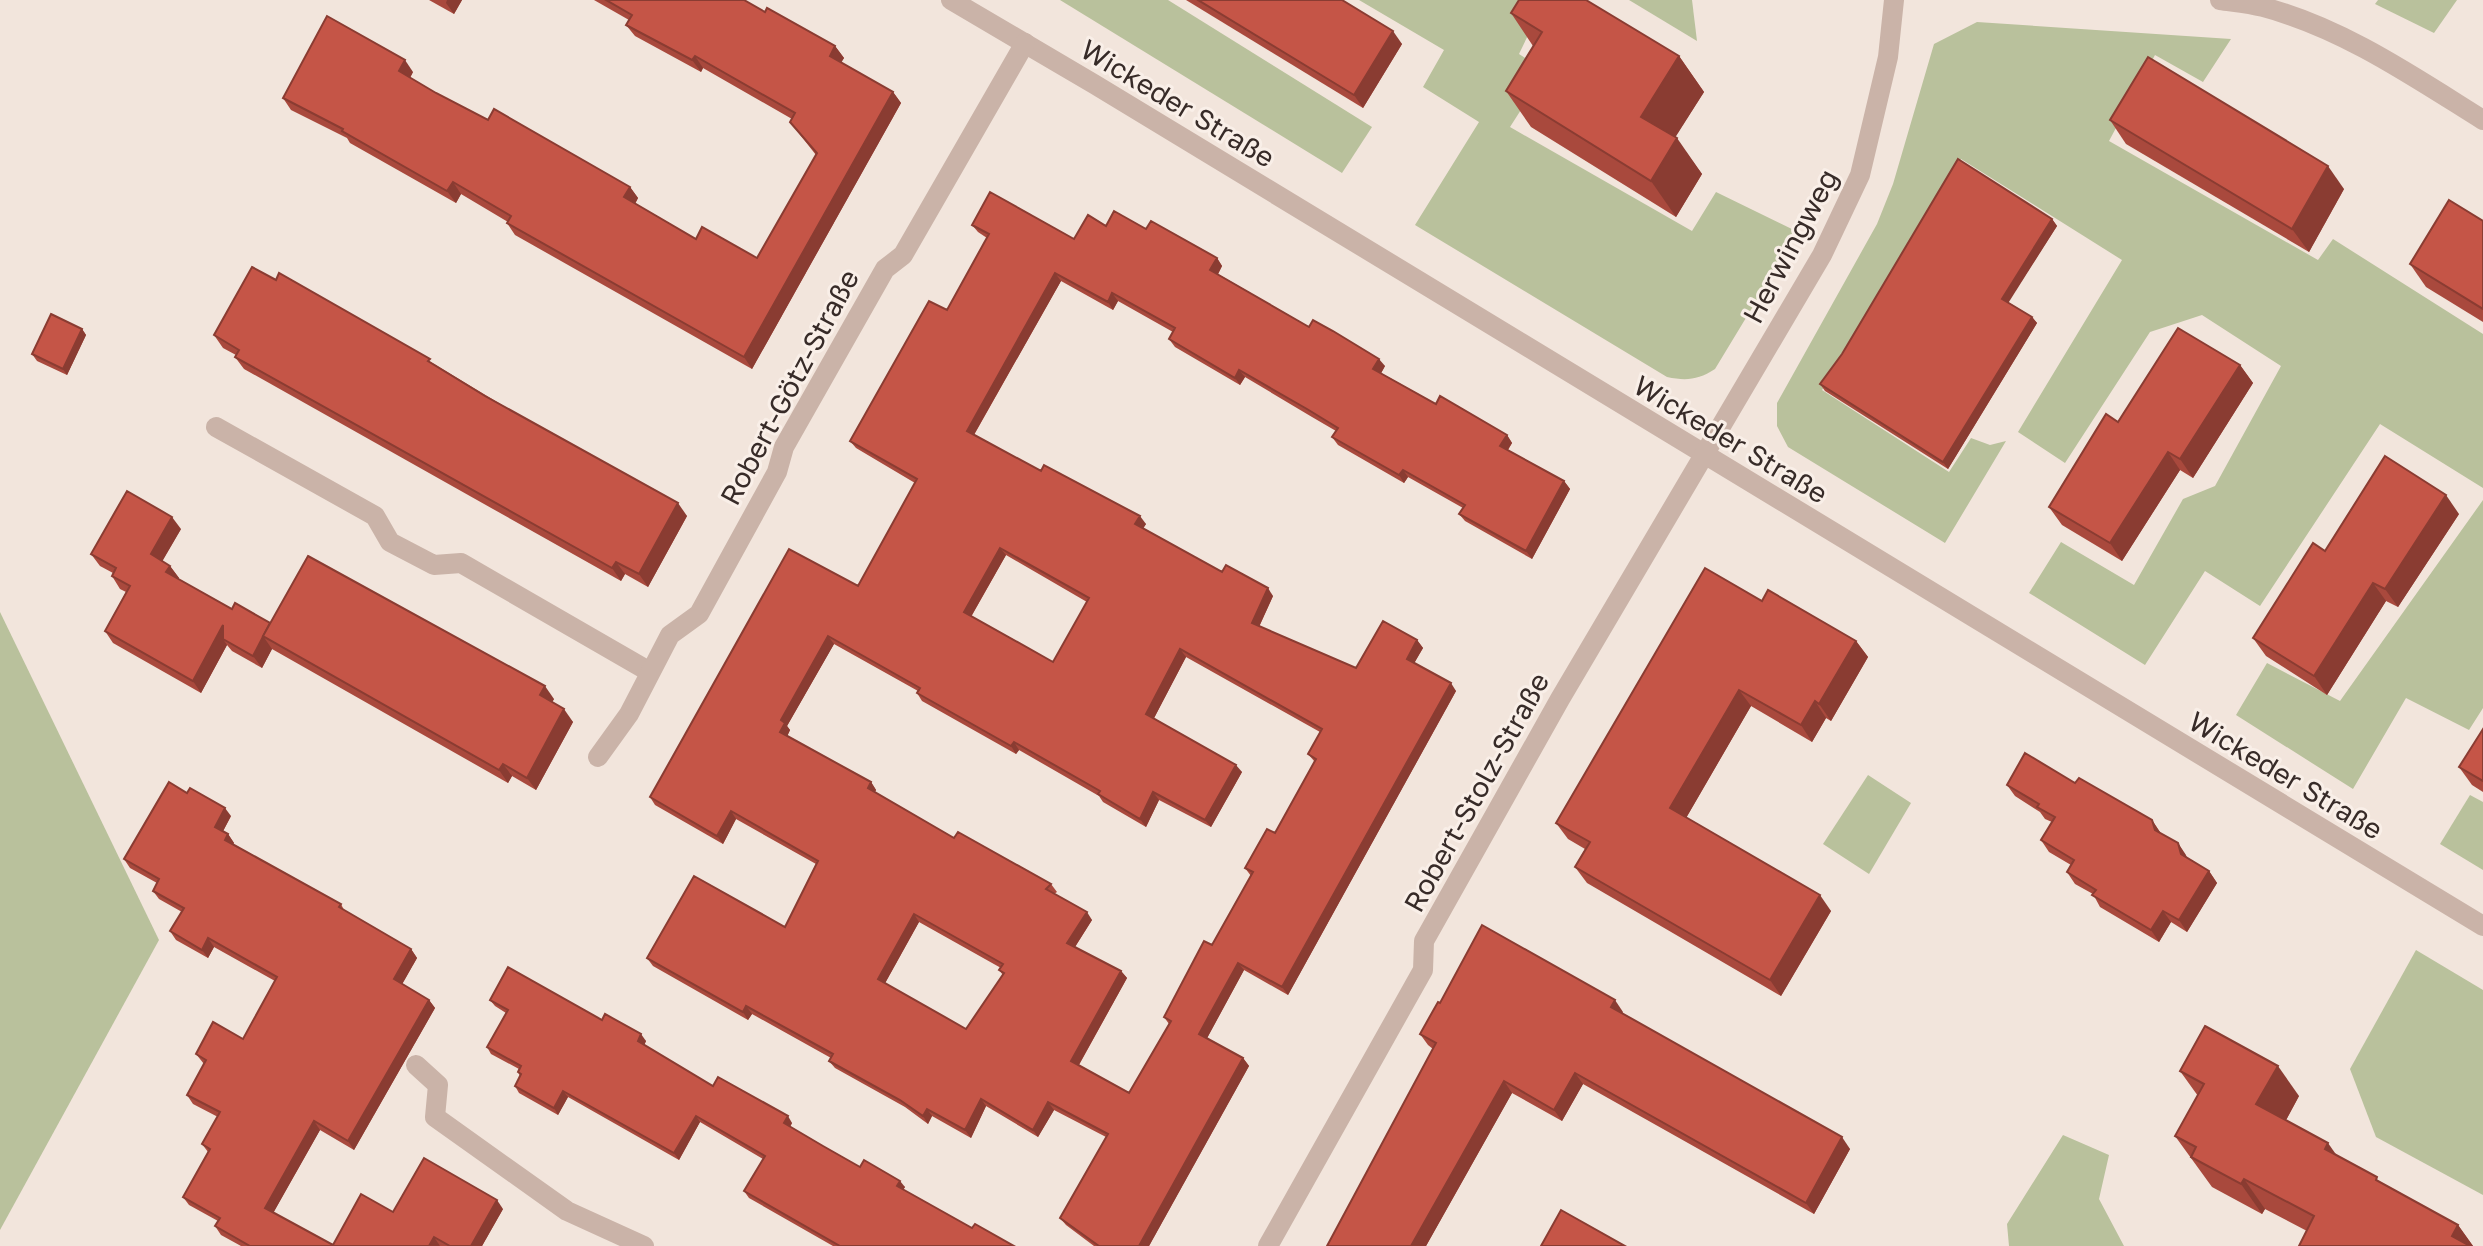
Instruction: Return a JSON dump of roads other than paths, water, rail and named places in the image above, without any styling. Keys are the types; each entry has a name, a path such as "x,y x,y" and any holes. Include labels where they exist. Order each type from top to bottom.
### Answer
{"street":[{"name":"Wickeder Straße","path":"951,0 2483,926"},
{"name":"Herwingweg","path":"1704,456 1822,255 1860,175 1888,57 1894,0"},
{"path":"2220,0 2263,7 2377,54 2483,120"},
{"name":"Robert-Götz-Straße","path":"598,757 629,714 670,635 699,614 777,472 784,447 838,348 885,269 903,255 1025,43"},
{"path":"216,427 375,516 390,542 434,565 461,563 650,672"},
{"name":"Robert-Stolz-Straße","path":"1268,1246 1423,970 1424,941 1560,699 1704,456"},
{"path":"416,1065 438,1085 435,1117 567,1211 644,1246"}]}
